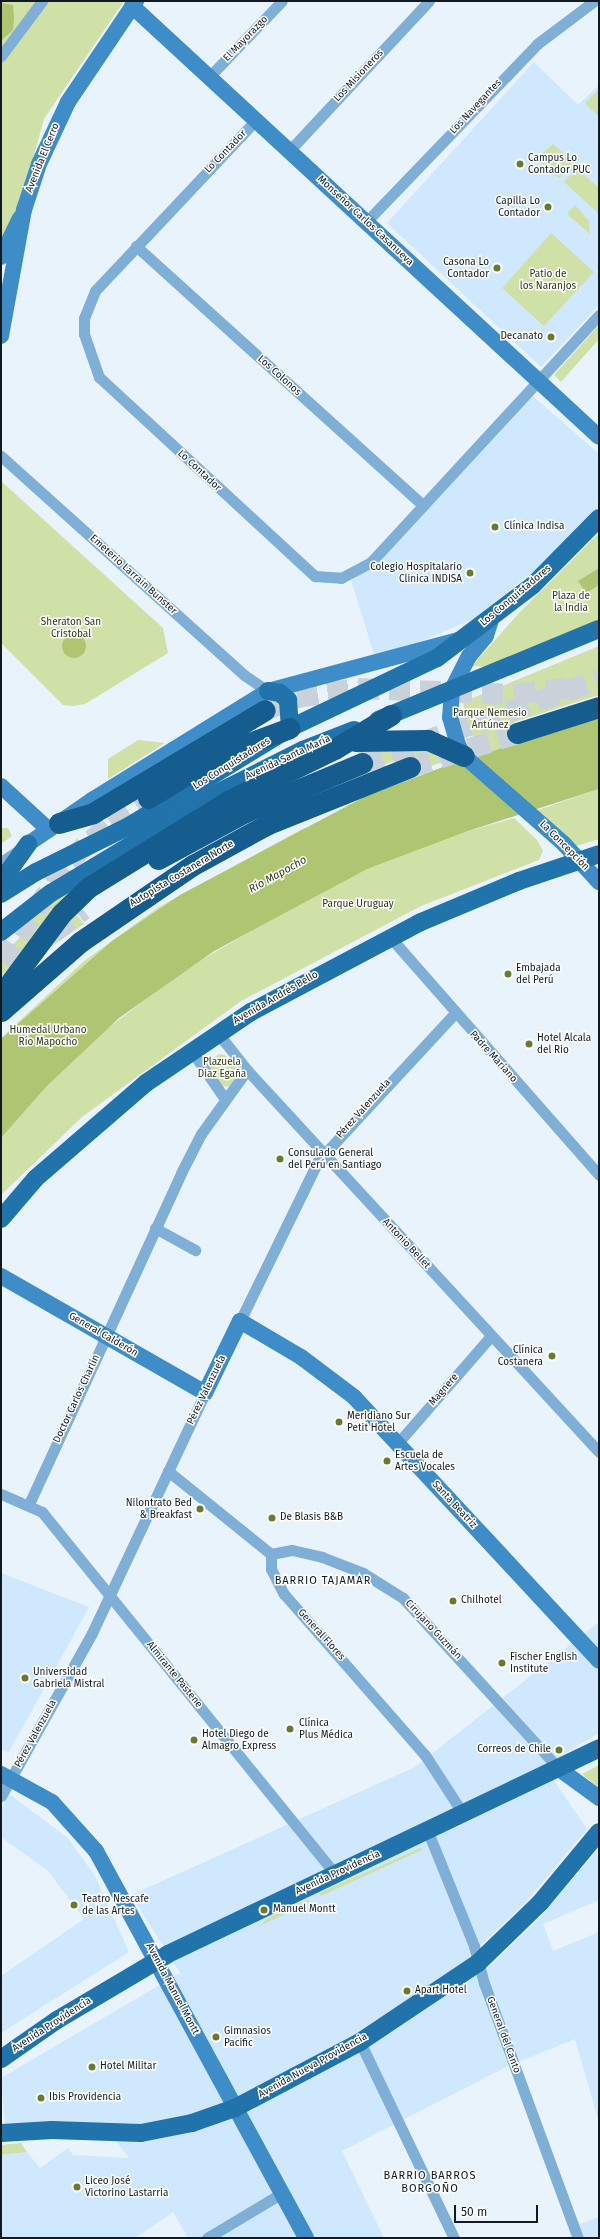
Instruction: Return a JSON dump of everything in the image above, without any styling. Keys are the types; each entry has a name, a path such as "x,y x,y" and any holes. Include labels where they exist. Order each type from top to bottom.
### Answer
{"highway":[{"path":"54,826 93,813 266,701"},
{"path":"517,733 599,707"},
{"path":"1,995 62,913 89,887 228,801 346,742 391,715"},
{"path":"148,798 222,753 290,728"},
{"path":"346,742 377,739 428,740 464,757"},
{"path":"83,909 133,875 217,826 362,763"},
{"name":"Autopista Costanera Norte","path":"1,1011 80,942 193,865 274,822 410,767"}],"main road":[{"name":"Los Conquistadores","path":"1,894 36,872 129,826 290,728 422,666 465,638 533,585 599,518"},
{"name":"Avenida Santa María","path":"1,932 51,893 219,792 303,750 599,629"},
{"path":"266,701 280,693 288,700 290,728"},
{"path":"1,882 28,844"},
{"name":"Avenida Andrés Bello","path":"1,1219 16,1198 58,1158 146,1083 217,1032 299,984 390,937 486,894 599,854"},
{"name":"Avenida Providencia","path":"1,2058 157,1960 335,1874 464,1815 599,1748"},
{"name":"Avenida Nueva Providencia","path":"1,2133 52,2130 141,2133 192,2123 236,2108 360,2042 478,1963 540,1903 599,1832"}],"street":[{"path":"1,56 42,1"},
{"name":"El Mayorazgo","path":"209,77 282,1"},
{"name":"Los Misioneros","path":"289,151 429,1"},
{"name":"Los Navegantes","path":"366,222 537,44 594,1"},
{"name":"Monseñor Carlos Casanueva","path":"134,3 209,77 599,436"},
{"name":"Avenida El Cerro","path":"2,329 24,210 57,123 134,3"},
{"name":"Lo Contador","path":"256,120 95,291 88,303 84,334 91,364 99,377 285,551 315,576 340,578 370,562 537,380 599,315"},
{"path":"1,257 24,210"},
{"name":"Los Colonos","path":"136,246 422,505"},
{"name":"Emeterio Larraín Bunster","path":"1,456 244,675 266,701"},
{"path":"464,757 452,725 452,690 469,656 486,636 492,617"},
{"name":"Los Conquistadores","path":"266,701 465,638"},
{"name":"La Concepción","path":"464,757 528,812 579,860 599,882"},
{"path":"1,775 14,798"},
{"path":"1,786 14,798 54,826 1,862"},
{"name":"Padre Mariano","path":"390,937 454,1014 599,1175"},
{"name":"Pérez Valenzuela","path":"1,1796 6,1776 92,1633 205,1393 324,1154 454,1014"},
{"name":"Antonio Bellet","path":"217,1032 247,1070 599,1452"},
{"path":"191,1050 225,1099"},
{"name":"Doctor Carlos Charlin","path":"29,1504 155,1228 190,1155 225,1099 247,1070"},
{"path":"155,1228 195,1250"},
{"name":"General Calderón","path":"1,1276 205,1393"},
{"name":"Santa Beatriz","path":"240,1321 344,1388 599,1661"},
{"name":"Magnere","path":"397,1444 491,1336"},
{"path":"168,1471 271,1554"},
{"name":"Almirante Pastene","path":"1,1494 29,1504 42,1512 335,1874"},
{"name":"Cirujano Guzmán","path":"271,1554 292,1550 322,1557 363,1573 403,1598 558,1768"},
{"name":"General Flores","path":"271,1554 271,1569 284,1594 425,1755 464,1815"},
{"path":"558,1768 599,1798"},
{"name":"Avenida Manuel Montt","path":"6,1776 52,1802 82,1831 113,1878 306,2238"},
{"name":"General del Canto","path":"428,1832 478,1963 578,2238"},
{"path":"360,2042 454,2238"},
{"path":"207,2238 282,2193"}],"shaded area":[{"path":"2,3 13,5 14,17 13,30 1,41"},
{"name":"Campus Lo Contador PUC","path":"534,62 578,105 599,85 599,305 541,367 387,223"},
{"name":"Clínica Indisa","path":"533,396 599,454 599,508 540,566 475,618 376,661 351,580 375,566 527,398"},
{"name":"Universidad Gabriela Mistral","path":"1,1573 89,1607 9,1752 1,1749"},
{"path":"599,1622 599,1733 544,1766 587,1829 524,1904 469,1956 508,2066 342,2151 384,2238 188,2238 173,2212 135,2238 1,2238 1,2155 27,2152 40,2168 68,2148 73,2155 129,2158 105,2127 5,2123 1,2078 180,1973 131,1895 415,1767"},
{"path":"9,1794 68,1838 95,1876 129,1952 1,2033 1,1976 84,1919 48,1871 1,1837 1,1810"},
{"path":"599,1848 599,1900 543,1924 553,1951 599,1932 599,2123 575,2039 518,2062 486,1970 539,1919"},
{"path":"599,2217 599,2238 583,2238 578,2225"}],"green space":[{"path":"1,1 124,1 44,119 21,202 1,248"},
{"path":"599,89 599,117 585,103"},
{"path":"553,144 575,163 559,178 536,159"},
{"path":"577,168 599,188 599,214 564,182"},
{"path":"575,205 589,221 590,234 567,214"},
{"name":"Patio de los Naranjos","path":"551,233 594,272 544,326 502,288"},
{"path":"599,325 599,339 561,382 554,375"},
{"name":"Sheraton San Cristobal","path":"1,481 163,628 168,653 85,704 72,706 63,705 1,643"},
{"name":"Plaza de la India","path":"599,533 599,620 486,667 472,666 521,611"},
{"name":"Parque Nemesio Antúnez","path":"599,646 599,695 514,722 519,743 482,755 466,721 463,702"},
{"path":"138,740 165,743 108,779 108,759"},
{"path":"357,749 427,750 445,761 414,772 407,756 364,772"},
{"path":"599,789 599,839 573,847 535,811"},
{"name":"Parque Uruguay","path":"514,818 537,840 543,851 539,860 421,906 241,1001 82,1117 1,1195 1,1138 47,1086 104,1031 187,968 335,883 175,973 83,1046 1,1136 1,1038 84,961 159,907 304,828 465,832"},
{"path":"1,828 8,828 12,836 1,844"},
{"path":"71,890 1,978 1,957 21,936 25,923"},
{"path":"73,910 84,924 42,953"},
{"name":"Plazuela Diaz Egaña","path":"219,1054 225,1055 236,1067 238,1074 229,1087 220,1085 210,1071 209,1061"},
{"path":"599,1765 599,1788 582,1774"},
{"path":"420,1848 422,1850 321,1896 319,1893"},
{"path":"308,1899 310,1902 260,1926 266,1919"},
{"path":"21,2143 27,2152 1,2155 1,2145"}],"water":[{"path":"599,568 599,585 586,593 578,581"},
{"path":"74,634 83,637 86,646 83,655 74,658 65,655 62,646 65,637"},
{"name":"Humedal Urbano Río Mapocho","path":"599,717 599,789 465,832 367,869 214,951 119,1018 47,1086 1,1138 1,1039 112,941 180,895 366,796 443,767"}],"tunnel":[{"path":"362,763 599,679"},
{"path":"265,710 297,697 358,688 515,694 573,687"},
{"path":"410,767 517,733"},
{"path":"1,961 69,860 111,823 148,798"},
{"path":"53,932 83,909"}],"place":[{"name":"Campus Lo Contador PUC","path":"520,164"},
{"name":"Capilla Lo Contador","path":"548,207"},
{"name":"Casona Lo Contador","path":"497,268"},
{"name":"Decanato","path":"551,337"},
{"name":"Clínica Indisa","path":"495,527"},
{"name":"Colegio Hospitalario Clinica INDISA","path":"470,573"},
{"name":"Embajada del Perú","path":"508,974"},
{"name":"Hotel Alcala del Rio","path":"529,1044"},
{"name":"Consulado General del Perú en Santiago","path":"280,1159"},
{"name":"Clínica Costanera","path":"552,1356"},
{"name":"Meridiano Sur Petit Hotel","path":"339,1422"},
{"name":"Escuela de Artes Vocales","path":"387,1461"},
{"name":"Nilontrato Bed & Breakfast","path":"200,1509"},
{"name":"De Blasis B&B","path":"272,1518"},
{"name":"Chilhotel","path":"453,1601"},
{"name":"Fischer English Institute","path":"502,1663"},
{"name":"Universidad Gabriela Mistral","path":"25,1678"},
{"name":"Clínica Plus Médica","path":"290,1729"},
{"name":"Hotel Diego de Almagro Express","path":"194,1740"},
{"name":"Correos de Chile","path":"559,1750"},
{"name":"Teatro Nescafe de las Artes","path":"74,1905"},
{"name":"Manuel Montt","path":"264,1910"},
{"name":"Apart Hotel","path":"407,1991"},
{"name":"Gimnasios Pacific","path":"216,2037"},
{"name":"Hotel Militar","path":"92,2067"},
{"name":"Ibis Providencia","path":"41,2098"},
{"name":"Liceo José Victorino Lastarria","path":"77,2187"}],"district":[{"name":"BARRIO TAJAMAR","path":"323,1581"},
{"name":"BARRIO BARROS BORGOÑO","path":"430,2183"}],"water label":[{"name":"Río Mapocho","path":"278,875"}]}
